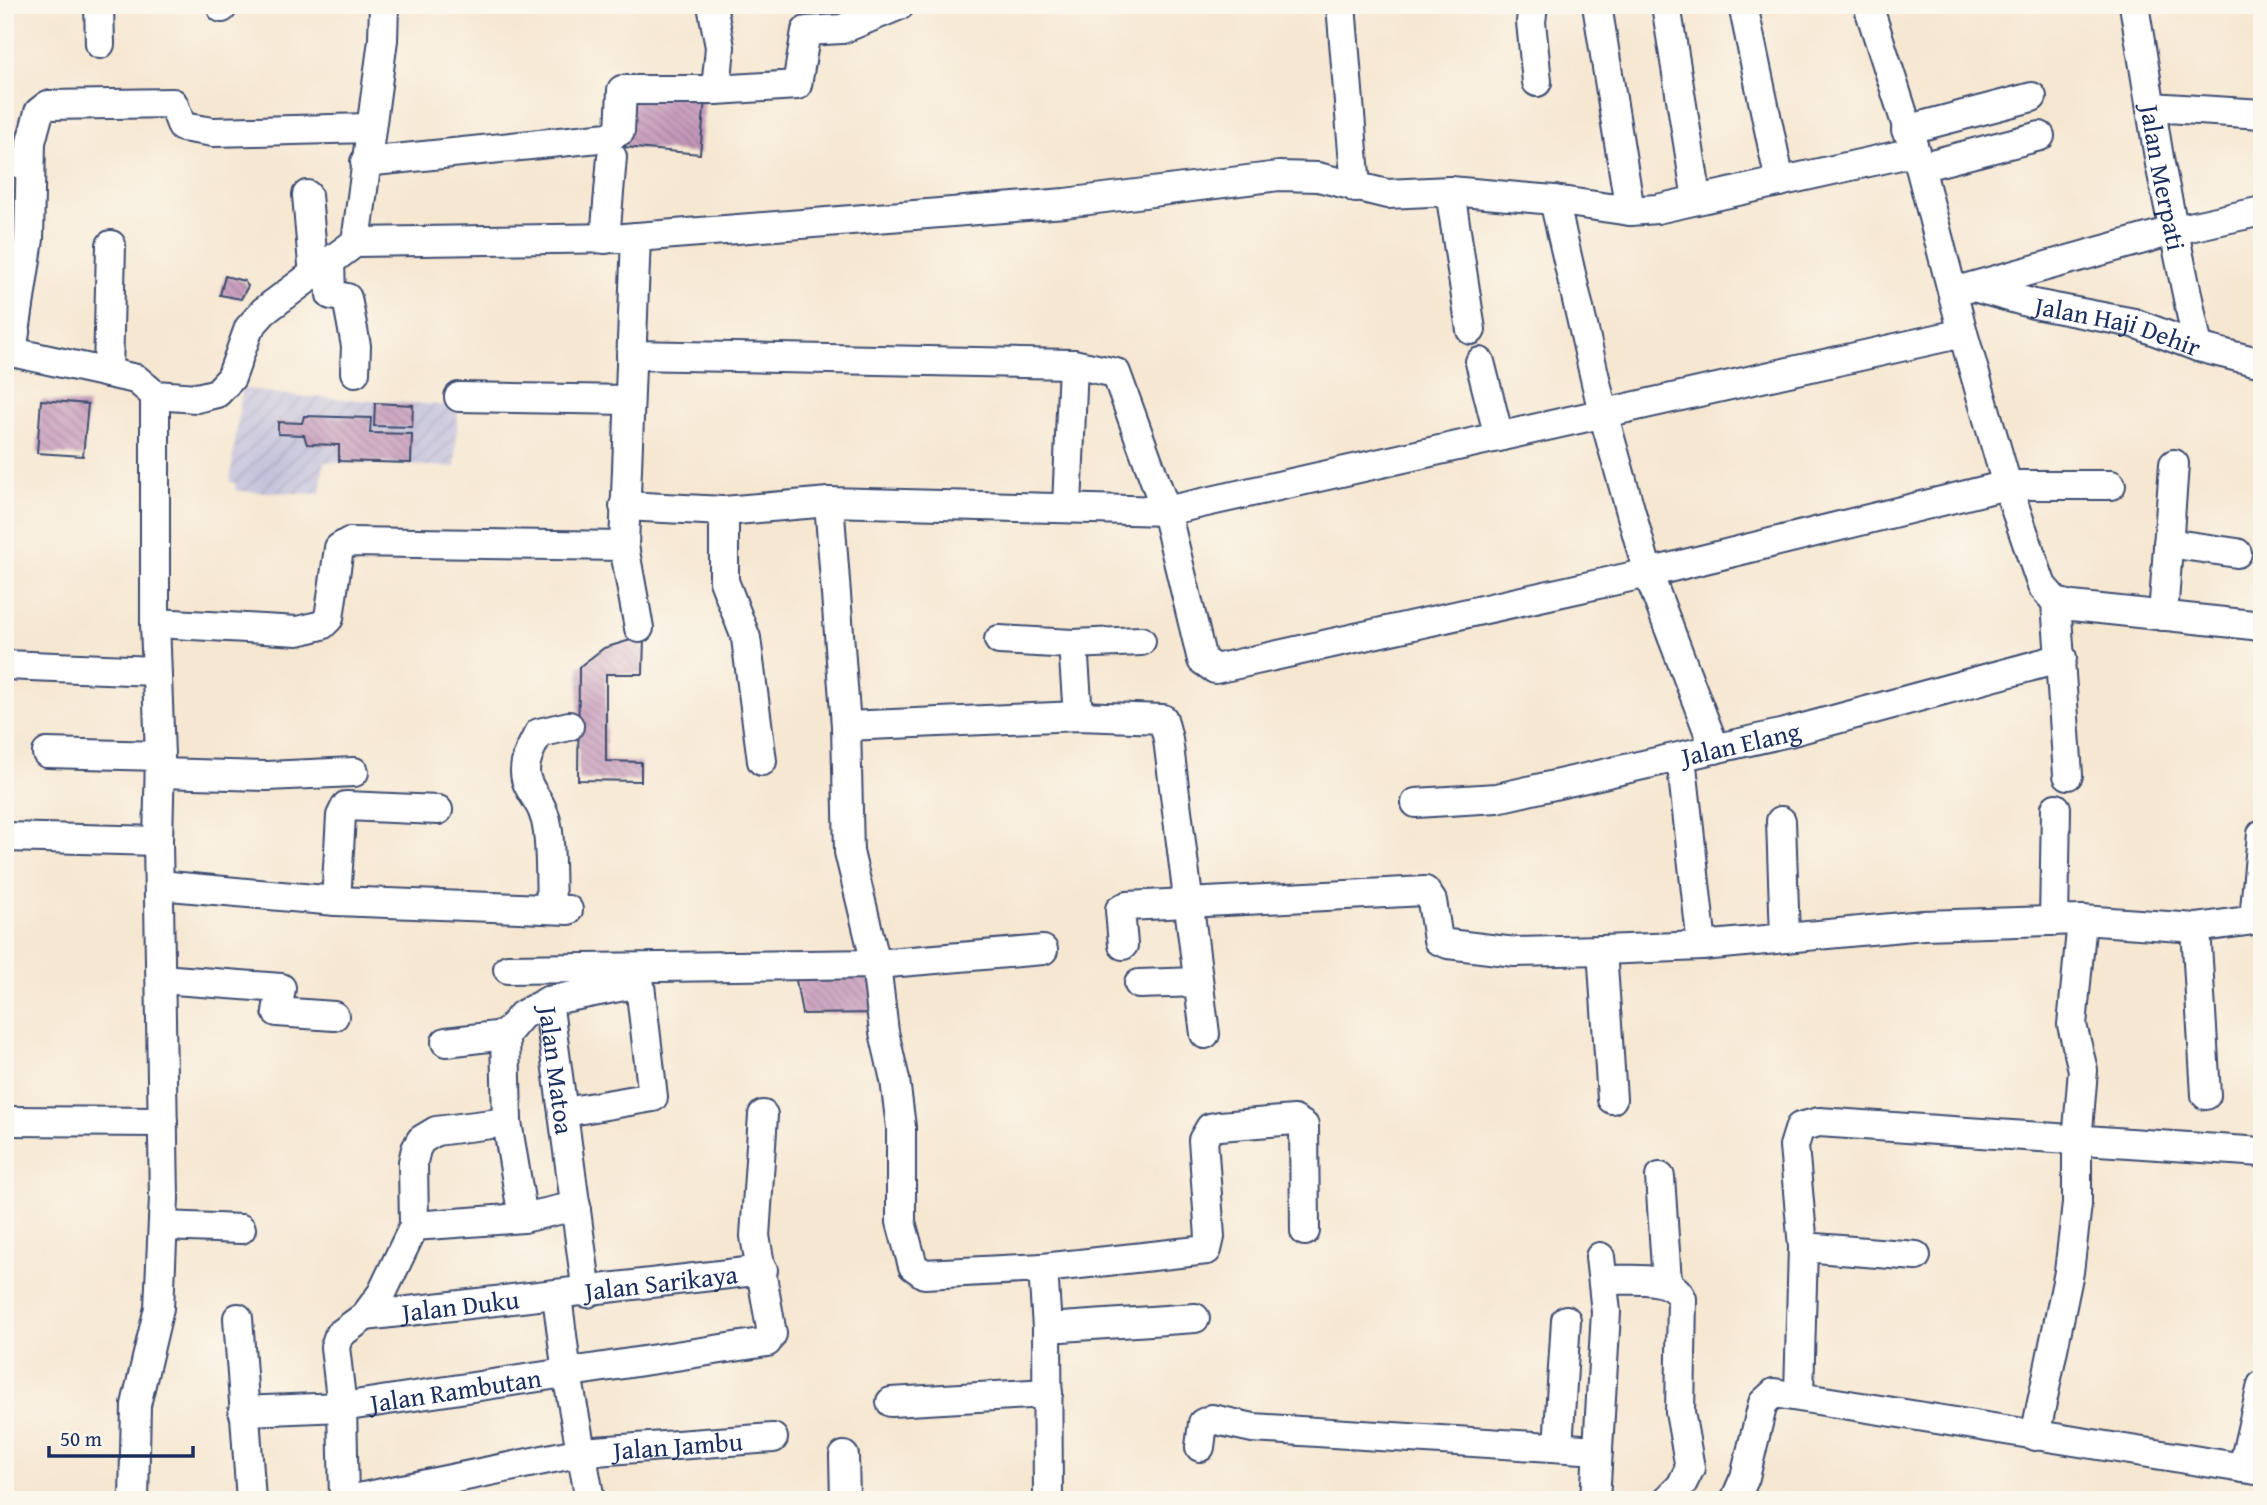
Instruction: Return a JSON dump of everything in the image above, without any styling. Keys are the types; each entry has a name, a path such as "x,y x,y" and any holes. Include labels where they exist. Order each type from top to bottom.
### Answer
{"street":[{"path":"99,5 100,44"},
{"path":"356,242 369,128 383,40 384,5"},
{"path":"712,5 720,47 716,90"},
{"path":"365,162 608,137 620,131 622,90 716,90 797,85 806,31 842,29 900,5"},
{"path":"1341,5 1356,188"},
{"path":"1533,5 1531,22 1537,82"},
{"path":"1597,5 1630,211"},
{"path":"1666,5 1697,199"},
{"path":"1743,5 1780,182"},
{"name":"Jalan Merpati","path":"2134,5 2198,348"},
{"path":"1872,6 1913,150 1964,290 1963,333 2007,485 2042,586 2056,602 2062,658 2067,775"},
{"path":"1913,150 2032,97"},
{"path":"369,128 213,132 182,127 173,103 48,106 39,111 18,163 29,239 9,354 136,379 155,396 197,398 225,387 249,328 264,311 356,242 636,237 1065,204 1279,176 1318,177 1356,188 1403,195 1450,191 1554,200 1630,211 1657,209 1913,150 2040,136"},
{"path":"2151,107 2262,114"},
{"path":"605,239 612,157"},
{"path":"1450,191 1471,330"},
{"path":"307,195 322,269 331,295 347,298 351,307 349,321 356,346 355,372"},
{"path":"1554,200 1602,413 1648,573 1715,749"},
{"path":"1964,290 2176,230 2262,211"},
{"path":"636,237 624,546 639,628"},
{"path":"108,373 111,245"},
{"name":"Jalan Haji Dehir","path":"1964,290 2134,323 2198,348 2262,363"},
{"path":"624,506 724,511 829,502 1166,511 1963,333"},
{"path":"631,355 1073,364 1116,373 1166,511 1202,660 1215,669 1648,573 2007,485 2111,485"},
{"path":"1480,362 1499,437"},
{"path":"1067,507 1073,364"},
{"path":"134,1500 136,1405 159,1308 163,1226 158,841 160,765 155,671 155,396"},
{"path":"458,397 628,400"},
{"path":"2163,616 2174,464"},
{"path":"829,502 846,726 849,852 876,964 883,1024 895,1080 901,1127 901,1222 913,1266 918,1271 932,1275 1043,1268 1207,1250 1210,1237 1203,1140 1210,1128 1220,1126 1294,1120 1304,1126 1305,1231"},
{"path":"724,511 724,581 746,638 762,761"},
{"path":"155,623 298,631 322,625 329,618 339,548 348,542 624,546"},
{"path":"2168,543 2237,553"},
{"path":"2056,602 2262,626"},
{"path":"999,639 1073,644 1141,641"},
{"path":"1073,644 1078,716"},
{"name":"Jalan Elang","path":"1416,803 1497,798 1681,757 1790,732 2062,658"},
{"path":"5,666 155,671"},
{"path":"846,726 1078,716 1165,722 1205,1034"},
{"path":"159,885 336,901 559,909 548,832 523,776 523,766 539,733 569,726"},
{"path":"47,753 267,776 354,772"},
{"path":"1681,757 1702,946"},
{"path":"336,901 341,816 346,806 438,810"},
{"path":"2054,921 2056,808"},
{"path":"1781,821 1785,938"},
{"path":"1123,945 1120,910 1123,907 1425,891 1432,901 1438,940 1448,944 1515,952 1702,946 1923,925 2082,920 2196,928 2258,922 2262,834"},
{"path":"5,837 158,841"},
{"path":"2035,1436 2069,1272 2077,1205 2077,1142 2083,1070 2072,1025 2082,920"},
{"path":"2196,928 2206,1095"},
{"path":"508,969 876,964 1043,950"},
{"path":"1602,950 1612,1099"},
{"path":"161,979 281,988 277,1012 334,1016"},
{"path":"1139,984 1198,982"},
{"path":"553,1000 640,985 654,1090 650,1099 565,1112"},
{"name":"Jalan Matoa","path":"523,1218 507,1122 505,1035 522,1015 553,1000 587,1293"},
{"path":"446,1042 505,1035"},
{"name":"Jalan Rambutan","path":"243,1411 342,1407 767,1342 772,1334 755,1236 763,1115"},
{"path":"5,1121 163,1122"},
{"path":"347,1500 336,1341 365,1316 382,1293 414,1226 413,1162 421,1140 436,1131 507,1122"},
{"path":"1799,1394 1803,1247 1795,1136 1800,1128 1809,1123 2262,1152"},
{"path":"1660,1177 1667,1282"},
{"path":"414,1226 523,1218 576,1206"},
{"path":"163,1226 241,1229"},
{"path":"1803,1247 1916,1256"},
{"path":"1043,1268 1047,1328 1048,1500"},
{"path":"1595,1500 1606,1312 1602,1268 1667,1282 1679,1290 1684,1307 1680,1412 1690,1468 1681,1486 1667,1500"},
{"name":"Jalan Sarikaya","path":"557,1296 763,1270"},
{"path":"557,1296 567,1374 590,1500"},
{"name":"Jalan Duku","path":"365,1316 557,1296"},
{"path":"238,1318 251,1500"},
{"path":"1047,1328 1195,1318"},
{"path":"1558,1447 1566,1320"},
{"path":"1735,1500 1745,1477 1766,1397 1774,1393 1799,1394 2035,1436 2252,1469 2262,1385"},
{"path":"891,1402 1048,1394"},
{"path":"1200,1447 1203,1423 1212,1419 1253,1428 1598,1450"},
{"name":"Jalan Jambu","path":"347,1500 582,1452 773,1438"},
{"path":"844,1456 852,1499"}],"shaded area":[{"path":"242,388 294,396 458,406 455,467 324,462 320,494 236,491 235,483 230,481"}],"building":[{"path":"630,92 705,99 700,154 625,147"},
{"path":"225,276 244,281 248,286 241,299 220,295"},
{"path":"41,400 88,404 83,456 37,453"},
{"path":"375,403 413,405 412,427 374,426"},
{"path":"304,416 371,418 370,433 412,434 411,463 339,461 339,445 307,444 304,435 278,434 278,422 302,423"},
{"path":"644,636 643,674 606,674 606,761 641,762 641,781 578,780 579,667 604,648"},
{"path":"874,967 876,1013 802,1014 794,969"}]}
